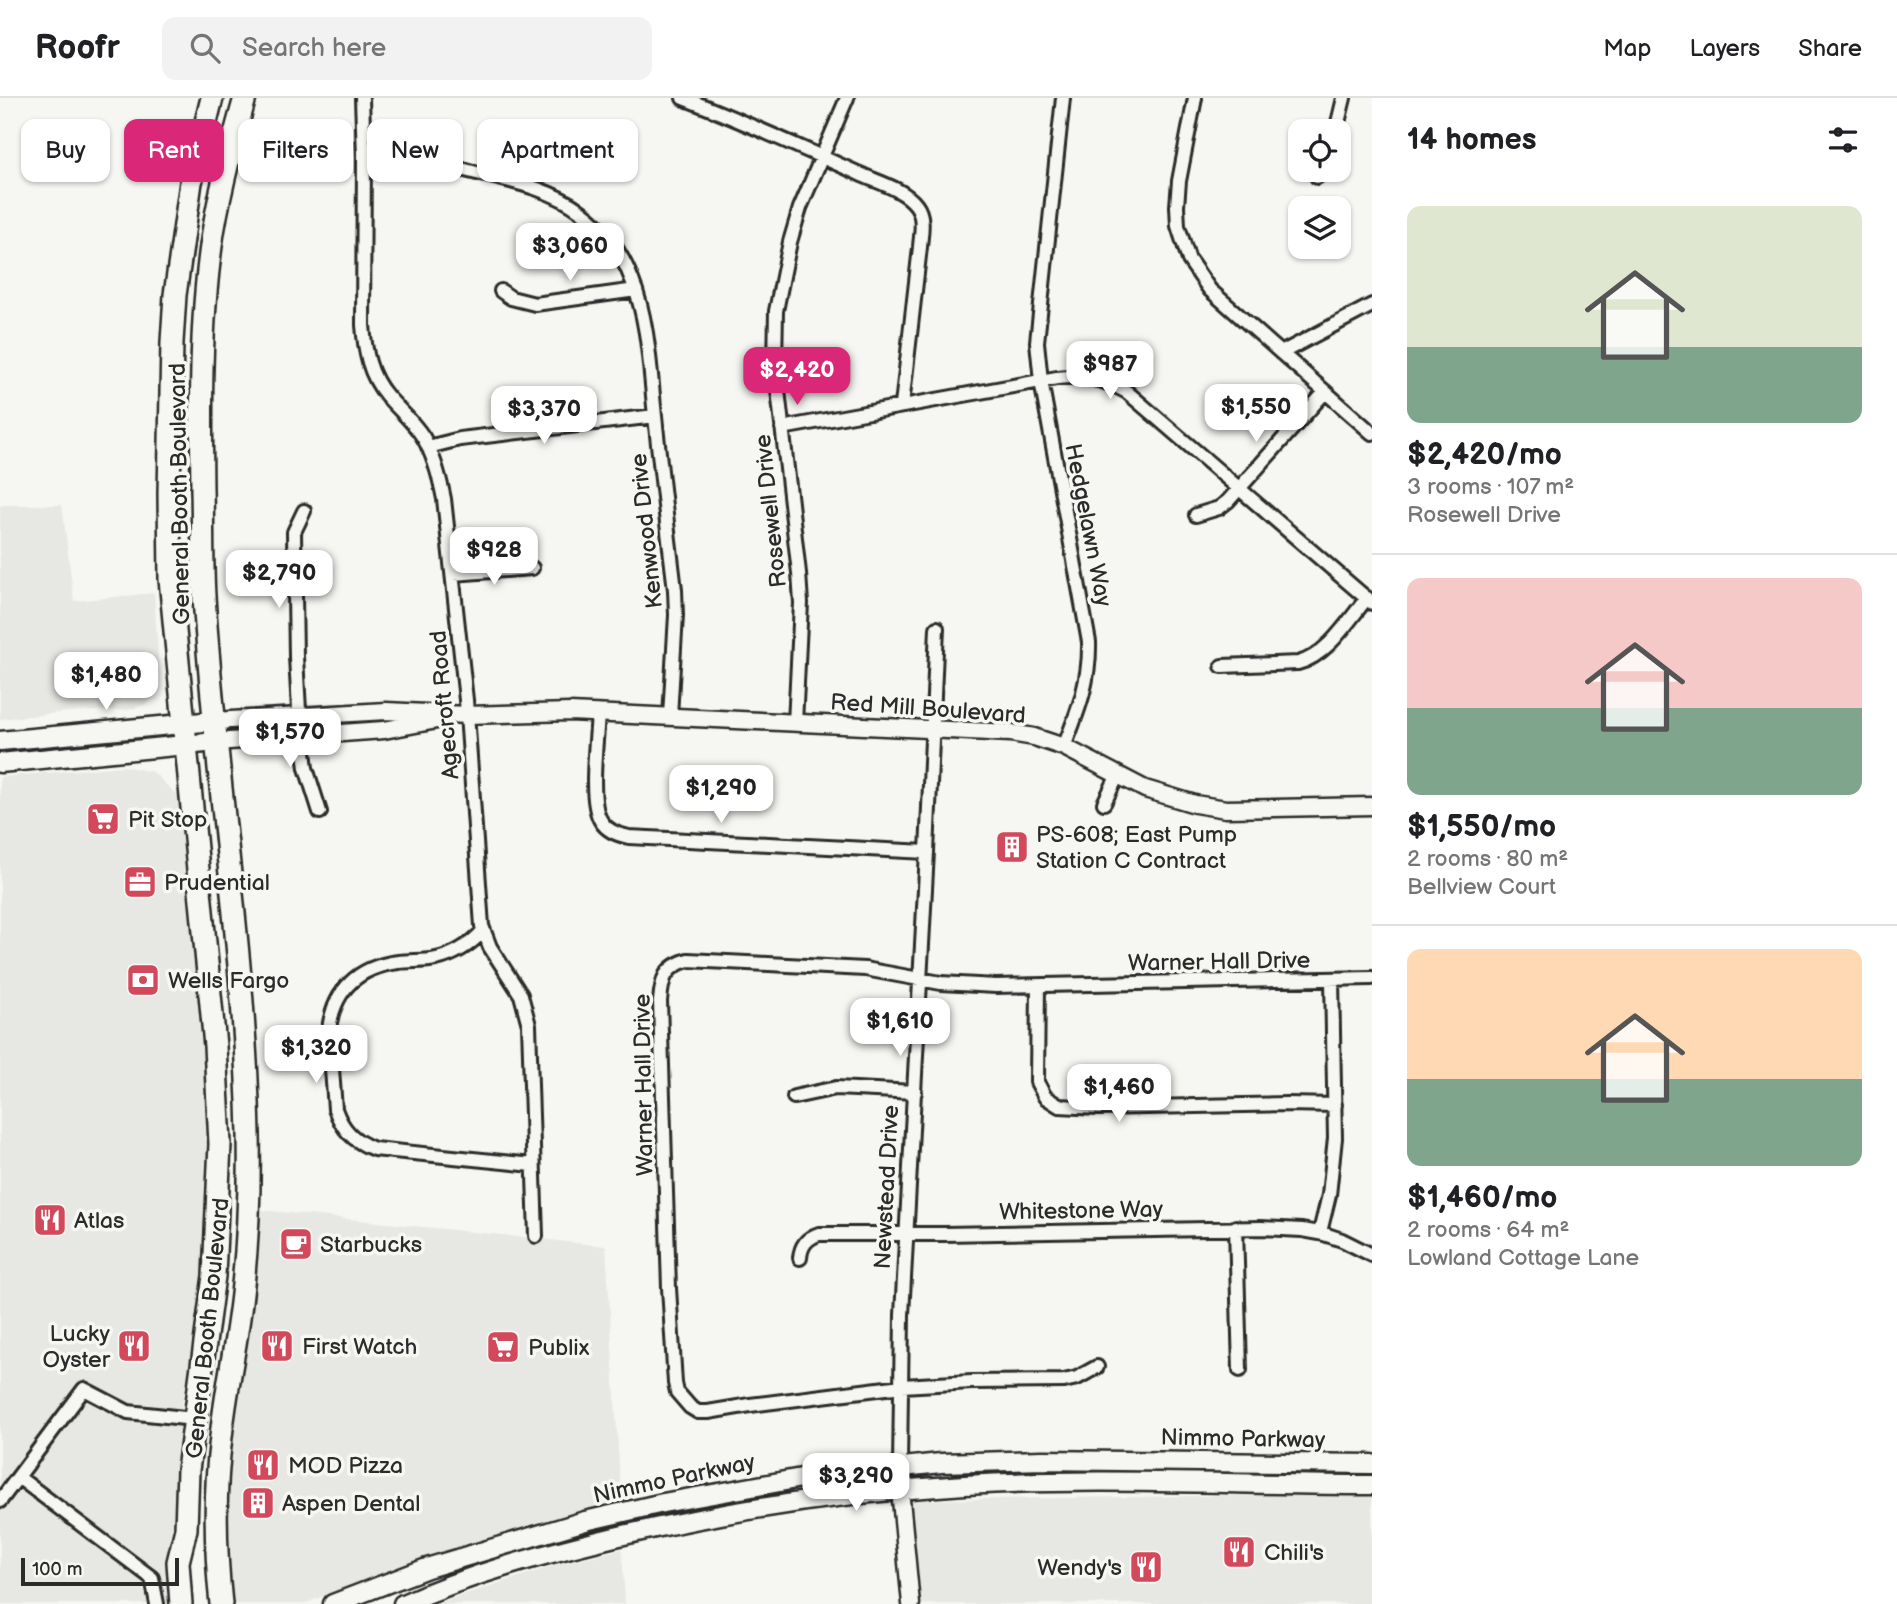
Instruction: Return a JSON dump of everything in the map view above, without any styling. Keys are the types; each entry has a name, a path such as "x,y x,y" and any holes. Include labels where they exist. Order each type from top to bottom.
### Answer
{"highway":[{"name":"General Booth Boulevard","path":"186,1529 188,1470 215,1276 220,1143 215,1046 170,579 169,494 175,295 191,183 212,98"},
{"name":"General Booth Boulevard","path":"221,1604 216,1537 218,1466 242,1293 249,1176 246,1045 204,593 202,364 212,246 230,153 245,98"},
{"path":"218,1185 227,1224 225,1279 228,1289 242,1293"},
{"path":"181,1604 178,1562 186,1529"}],"main road":[{"path":"0,741 215,732"},
{"path":"0,763 184,734"},
{"name":"Nimmo Parkway","path":"333,1604 427,1568 585,1521 663,1503 807,1477 941,1463 1084,1460 1372,1464"},
{"name":"Nimmo Parkway","path":"403,1604 539,1557 656,1527 790,1502 900,1489 1035,1482 1372,1485"},
{"name":"General Booth Boulevard","path":"186,1529 191,1604"}],"street":[{"name":"Agecroft Road","path":"362,98 363,325 367,356 379,385 411,421 428,447 444,499 467,715 483,931 515,984 529,1025 536,1236"},
{"path":"683,98 901,193 915,204 922,221 902,405"},
{"name":"Rosewell Drive","path":"795,723 801,603 775,364 776,311 780,284 800,208 847,98"},
{"name":"Hedgelawn Way","path":"1063,98 1037,342 1041,381 1089,642 1090,660 1084,692 1064,747"},
{"path":"1195,98 1178,181 1178,226 1182,244 1199,276 1210,290 1372,433"},
{"path":"1339,119 1344,98"},
{"name":"Kenwood Drive","path":"364,148 406,155 535,188 570,204 597,225 622,258 636,290 648,352 675,590 670,716"},
{"path":"501,291 511,298 536,304 636,290"},
{"path":"1281,353 1372,305"},
{"path":"782,428 1057,378 1084,376 1114,385 1127,393 1370,601 1322,651 1306,661 1222,666"},
{"path":"1196,515 1219,508 1228,501 1325,392"},
{"path":"428,447 460,439 655,416"},
{"path":"304,511 295,532 296,657 306,768 320,812"},
{"path":"453,574 532,568"},
{"name":"Newstead Drive","path":"911,1604 900,1489 902,1315 937,628"},
{"name":"Red Mill Boulevard","path":"215,732 301,716 386,711 467,715 598,713 1011,733 1064,747 1145,789 1195,804 1226,809 1372,806"},
{"path":"598,713 594,801 601,822 618,835 927,852"},
{"name":"Red Mill Boulevard","path":"215,732 303,735 384,730 467,715"},
{"path":"1104,803 1118,775"},
{"path":"483,931 467,945 439,958 398,962 370,970 358,976 342,993 331,1016 330,1029 335,1109 345,1130 354,1139 374,1149 533,1165"},
{"name":"Warner Hall Drive","path":"1097,1367 1077,1378 1064,1381 902,1386 708,1412 698,1412 690,1407 677,1392 675,1383 669,1288 660,1001 661,983 666,974 679,962 688,960 865,968 941,983 996,986 1372,978"},
{"path":"1320,1233 1335,1138 1332,979"},
{"path":"1038,986 1037,1082 1045,1097 1059,1106 1099,1108 1335,1105"},
{"path":"794,1097 836,1088 915,1092"},
{"path":"1236,1227 1240,1370"},
{"name":"Whitestone Way","path":"800,1258 806,1241 819,1234 1236,1227 1320,1233 1342,1240 1372,1255"},
{"path":"0,1501 84,1389 128,1412 194,1419"},
{"path":"18,1477 152,1578 157,1604"}],"shaded area":[{"path":"62,505 74,601 154,593 160,689 147,704 128,710 67,712 0,719 0,506"},
{"path":"123,766 153,772 180,798 187,842 210,1111 209,1261 182,1404 173,1604 0,1604 0,777"},
{"path":"261,1210 606,1246 621,1498 377,1576 303,1604 229,1604 224,1543 227,1453 251,1313"},
{"path":"1372,1496 1372,1604 922,1604 911,1500"},
{"path":"622,1549 625,1604 434,1604 559,1564"}],"place":[{"name":"Pit Stop","path":"103,819"},
{"name":"PS-608; East Pump Station C Contract","path":"1012,847"},
{"name":"Prudential","path":"140,882"},
{"name":"Wells Fargo","path":"143,980"},
{"name":"Atlas","path":"50,1220"},
{"name":"Starbucks","path":"296,1244"},
{"name":"Lucky Oyster","path":"134,1346"},
{"name":"First Watch","path":"277,1346"},
{"name":"Publix","path":"503,1347"},
{"name":"MOD Pizza","path":"263,1465"},
{"name":"Aspen Dental","path":"258,1503"},
{"name":"Chili's","path":"1239,1552"},
{"name":"Wendy's","path":"1146,1567"}]}
